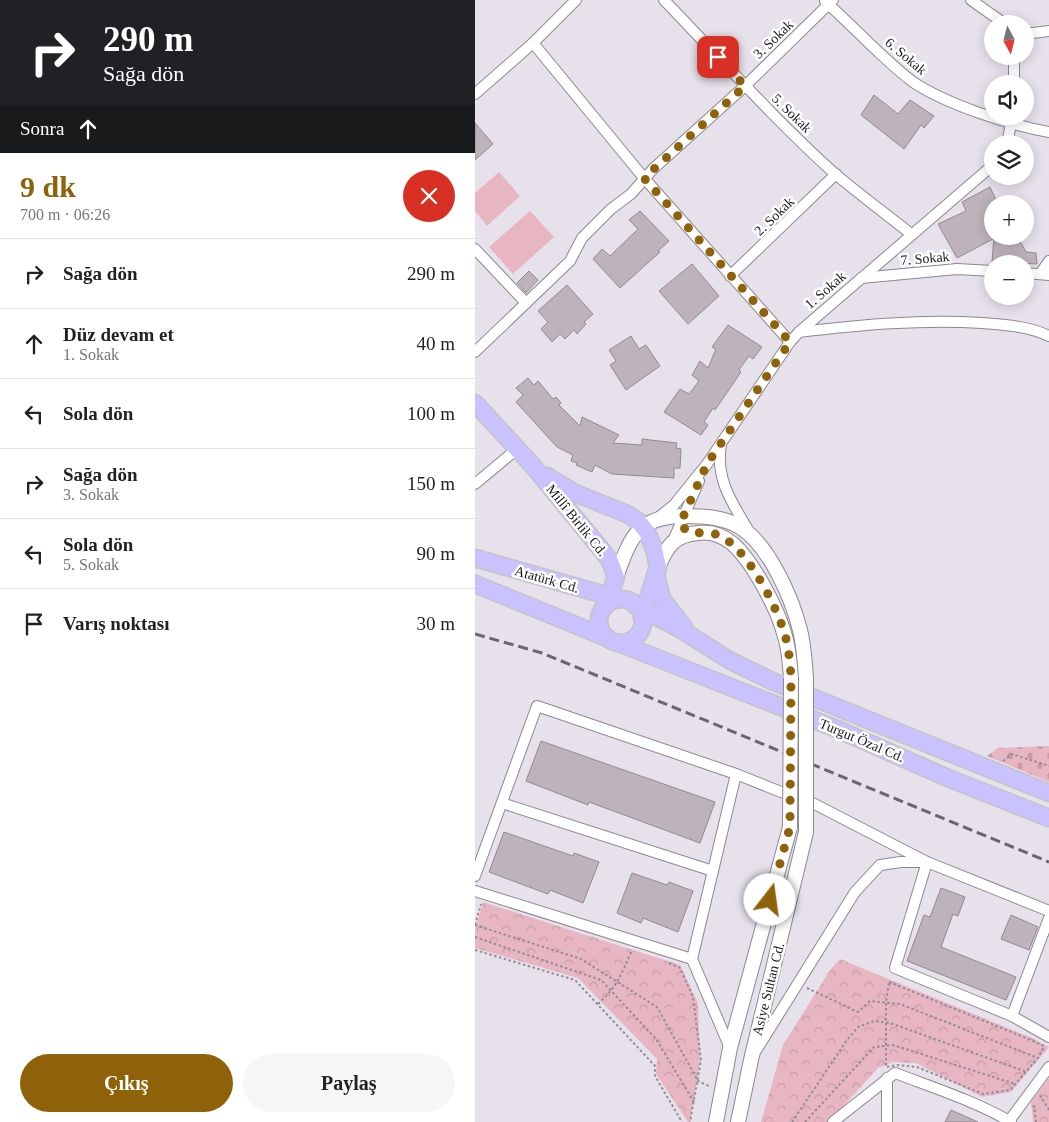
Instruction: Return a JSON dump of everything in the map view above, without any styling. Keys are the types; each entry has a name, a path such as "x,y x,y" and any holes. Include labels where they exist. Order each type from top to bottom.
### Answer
{"main road":[{"name":"Millî Birlik Cd.","path":"475,403 533,466 604,552 613,567 616,577"},
{"name":"Millî Birlik Cd.","path":"533,466 561,486 575,493 616,508 649,523"},
{"name":"Asiye Sultan Cd.","path":"649,523 678,515 724,520 740,527 755,540 782,582 796,617 803,646 806,679 806,832 738,1122"},
{"path":"649,523 659,591 666,606 694,638"},
{"path":"649,523 635,534 616,577 611,600 601,610 599,624 601,631 612,640 626,643 638,635 642,629 641,611 657,571 673,541"},
{"name":"Asiye Sultan Cd.","path":"673,541 692,533 711,533 726,539 740,551 769,596 779,617 787,647 791,678 790,827 730,1048 716,1122"},
{"name":"Atatürk Cd.","path":"475,558 611,600"},
{"name":"Atatürk Cd.","path":"475,584 612,640"},
{"path":"611,600 626,600 641,611"},
{"name":"Turgut Özal Cd.","path":"641,611 694,638 729,660 772,681 1049,793"},
{"name":"Turgut Özal Cd.","path":"612,640 837,728 948,778 1049,818"}],"street":[{"path":"475,94 503,71 576,0"},
{"name":"5. Sokak","path":"664,0 745,86 836,174 911,234"},
{"path":"971,0 992,15"},
{"name":"3. Sokak","path":"475,352 570,260 581,238 611,209 631,194 644,178 745,86 829,1"},
{"name":"6. Sokak","path":"829,1 890,63 914,83 963,106 984,112"},
{"path":"1034,32 1049,30"},
{"path":"533,43 644,178 790,342"},
{"name":"6. Sokak","path":"1027,125 1049,132"},
{"name":"1. Sokak","path":"673,541 678,515 707,464 790,342 911,234 984,173"},
{"name":"2. Sokak","path":"730,276 836,174"},
{"path":"475,249 526,303"},
{"path":"1044,275 1049,261"},
{"name":"7. Sokak","path":"861,278 957,269 984,270"},
{"path":"799,332 869,324 964,322 1014,325 1049,336"},
{"path":"721,443 719,462 723,482 731,500 755,540"},
{"path":"475,484 517,449"},
{"path":"678,515 684,530 692,533"},
{"path":"475,876 537,706 735,774 781,792 797,795 927,862 1049,911"},
{"path":"730,1048 692,959 735,774"},
{"path":"502,803 713,871"},
{"path":"751,1060 855,892 880,866 901,862 927,862"},
{"path":"927,862 895,968 1011,1016 1049,1037"},
{"path":"475,891 692,959"},
{"path":"1011,1016 1049,918"},
{"path":"833,1122 895,1073 955,1096 1010,1121 1049,1068"},
{"path":"887,1078 887,1122"}],"path":[{"path":"992,770 1012,754 1049,766"},
{"path":"482,902 475,925 581,959 657,1008 698,1081 722,1093"},
{"path":"475,937 601,980 656,1039 695,1103"},
{"path":"598,1004 611,992 618,982 634,949"},
{"path":"475,950 575,980 655,1066 655,1076 682,1122"},
{"path":"662,960 680,968 693,997 701,1060 695,1103 690,1122"},
{"path":"889,982 1044,1046 1027,1072 1010,1090 983,1094 917,1067 898,1065 887,1067 886,1002 889,982"},
{"path":"797,983 858,1012 870,1001 900,1004 1037,1058"},
{"path":"792,1122 858,1027 874,1021 886,1023 1027,1072"},
{"path":"805,1122 874,1047 893,1045 1015,1084"},
{"path":"1044,1089 1040,1095 1049,1110"},
{"path":"1034,1102 1036,1122"}],"green space":[{"path":"499,172 520,196 487,226 475,211 475,193"},
{"path":"530,211 554,237 513,274 489,247"},
{"path":"1049,746 1049,782 987,756 998,748"},
{"path":"483,902 680,965 698,1003 700,1061 690,1122 688,1122 656,1074 657,1059 578,978 475,948 475,930"},
{"path":"840,959 1032,1038 1049,1047 1011,1092 982,1097 916,1063 893,1062 878,1068 829,1122 761,1122 783,1045 830,970"},
{"path":"1049,1078 1049,1122 1033,1122 1031,1102"}],"building":[{"path":"874,95 898,114 910,100 934,116 924,128 921,125 904,149 861,115"},
{"path":"475,123 493,144 475,160"},
{"path":"990,187 994,195 984,195 984,244 957,258 938,224 966,211 962,202"},
{"path":"640,211 669,241 658,251 660,252 620,288 593,259 602,249 610,256 638,229 629,220"},
{"path":"993,245 1022,245 1026,252 1036,253 1037,264 1034,264 1034,255 993,255"},
{"path":"692,264 719,296 688,324 659,291"},
{"path":"529,271 538,280 526,293 517,283"},
{"path":"567,285 593,314 584,322 586,324 577,334 574,330 565,339 560,334 552,342 541,329 548,322 538,311"},
{"path":"728,325 762,347 753,359 749,356 739,370 741,372 715,410 713,408 704,422 708,425 701,435 664,412 680,389 689,394 699,381 692,375 700,361 708,368 716,349 712,347"},
{"path":"631,336 639,349 646,345 660,366 626,390 610,365 616,361 609,350"},
{"path":"528,378 534,385 538,381 553,399 556,397 561,403 559,405 580,426 582,417 619,435 613,443 642,445 642,439 677,443 676,448 681,449 680,468 674,468 674,478 612,474 595,465 592,472 576,465 577,463 571,461 573,455 557,447 516,402 523,395 516,388"},
{"path":"541,741 715,802 700,843 589,802 588,805 526,781"},
{"path":"504,832 573,856 574,853 599,862 583,903 550,890 548,894 489,872"},
{"path":"632,873 667,885 669,882 693,891 678,932 643,918 641,923 617,913"},
{"path":"941,888 965,897 958,916 953,914 941,947 1016,977 1006,1000 907,961 924,915 930,917"},
{"path":"1011,915 1038,927 1029,950 1001,939"},
{"path":"951,1110 978,1122 945,1122"}],"railway":[{"path":"475,634 542,653 1049,862"}],"route":[{"path":"718,57 745,86 644,178 790,342 707,464 680,524 688,532 718,535 740,551 765,589 785,633 791,678 790,827 770,900"}]}
